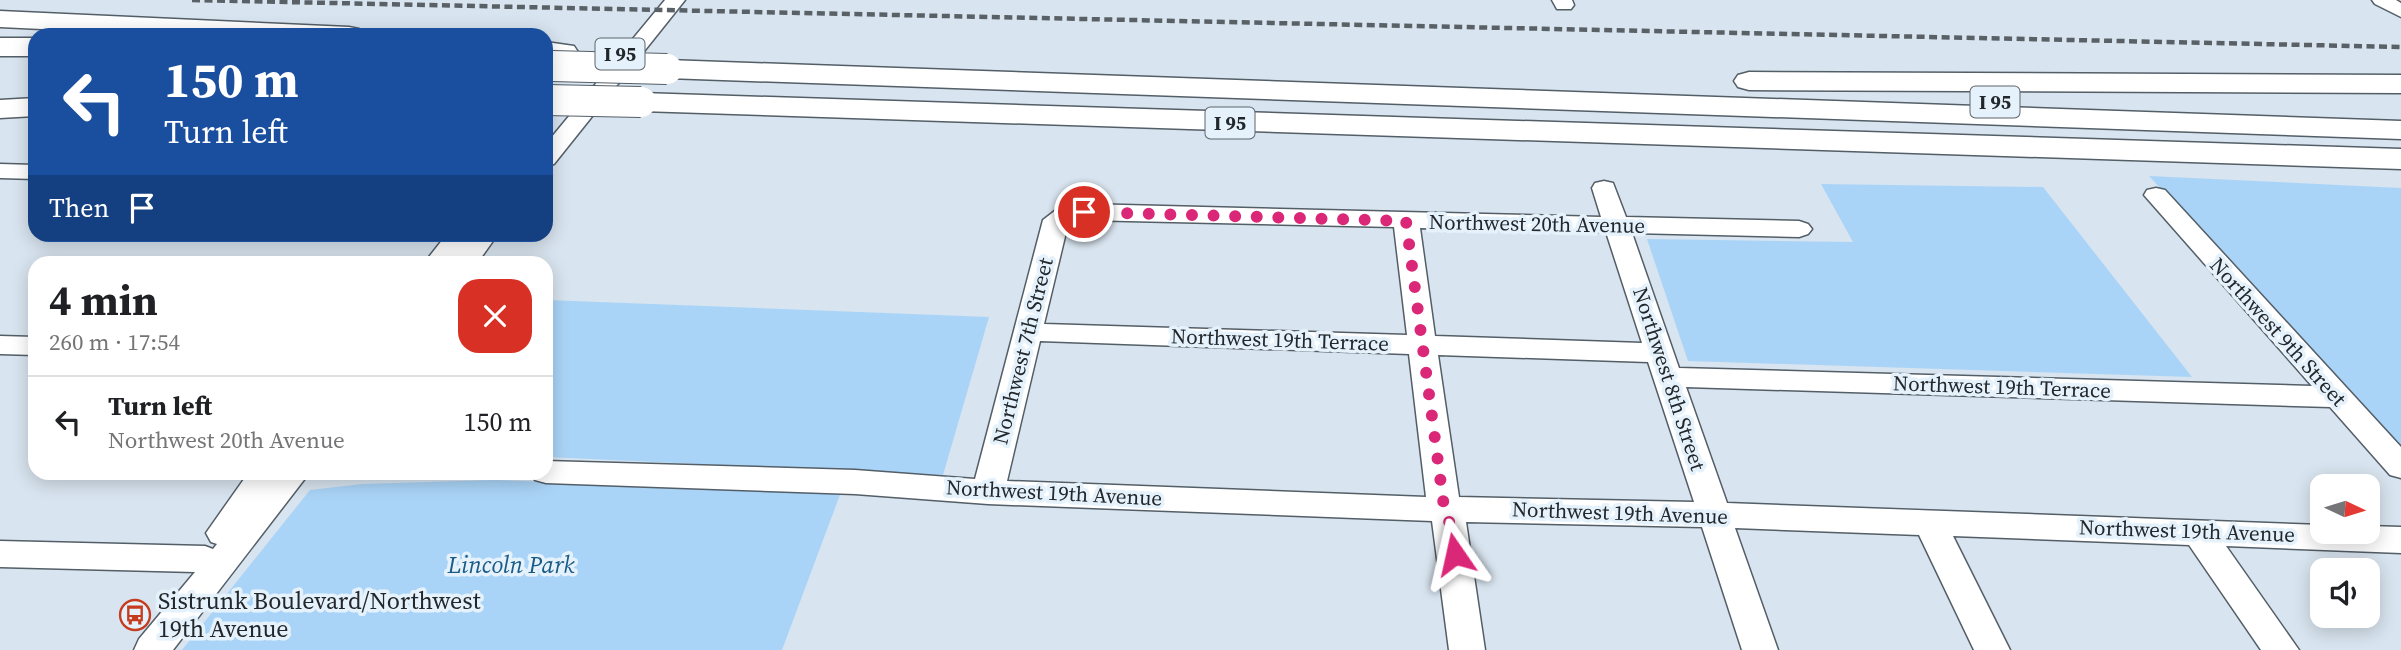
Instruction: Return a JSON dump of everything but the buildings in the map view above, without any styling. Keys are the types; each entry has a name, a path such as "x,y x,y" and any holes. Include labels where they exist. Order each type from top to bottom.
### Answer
{"highway":[{"path":"0,19 196,28"},
{"path":"0,35 28,36"},
{"path":"0,47 28,47"},
{"path":"0,58 28,58"},
{"path":"553,63 659,79 2401,144"},
{"name":"I 95","path":"553,63 659,79 1938,144 2401,159"},
{"path":"0,70 28,70"},
{"path":"659,79 2401,130"},
{"name":"I 95","path":"553,99 659,79 1590,86 2401,116"},
{"path":"1590,86 1738,81 2386,84"},
{"path":"0,83 28,83"},
{"path":"0,96 28,96"},
{"path":"0,108 28,107"},
{"path":"1938,144 2119,167 2401,179"}],"street":[{"path":"553,122 653,0"},
{"path":"553,150 675,0"},
{"path":"2382,0 2401,11"},
{"path":"0,171 28,172"},
{"name":"Northwest 8th Street","path":"1604,188 1760,650"},
{"name":"Northwest 9th Street","path":"2156,195 2401,467"},
{"name":"Northwest 20th Avenue","path":"1065,215 1084,212 1799,229"},
{"name":"Northwest 7th Street","path":"988,492 1026,331 1056,220 1065,215"},
{"path":"1406,221 1444,507 1452,530 1467,650"},
{"path":"443,256 454,242"},
{"name":"Northwest 19th Terrace","path":"1026,331 1422,344 1664,365 2336,397"},
{"path":"0,345 28,346"},
{"name":"Northwest 19th Avenue","path":"553,472 855,482 988,492 1351,507 1714,515 2401,540"},
{"path":"131,650 205,559 261,480"},
{"path":"152,650 289,480"},
{"path":"1929,522 1992,650"},
{"path":"2197,531 2281,650"},
{"path":"0,554 205,559"}],"green space":[{"path":"2149,176 2401,188 2401,448"},
{"path":"1821,184 2043,187 2192,377 1688,361 1647,239 1853,242"},
{"path":"553,300 989,317 943,475 553,457"},
{"name":"Lincoln Park","path":"495,480 841,492 782,650 182,650 310,490 362,484"}],"railway":[{"path":"192,0 2401,47"}],"place":[{"name":"Sistrunk Boulevard/Northwest 19th Avenue","path":"135,615"}],"route":[{"path":"1084,212 1406,221 1444,507 1452,530 1455,554"}]}
